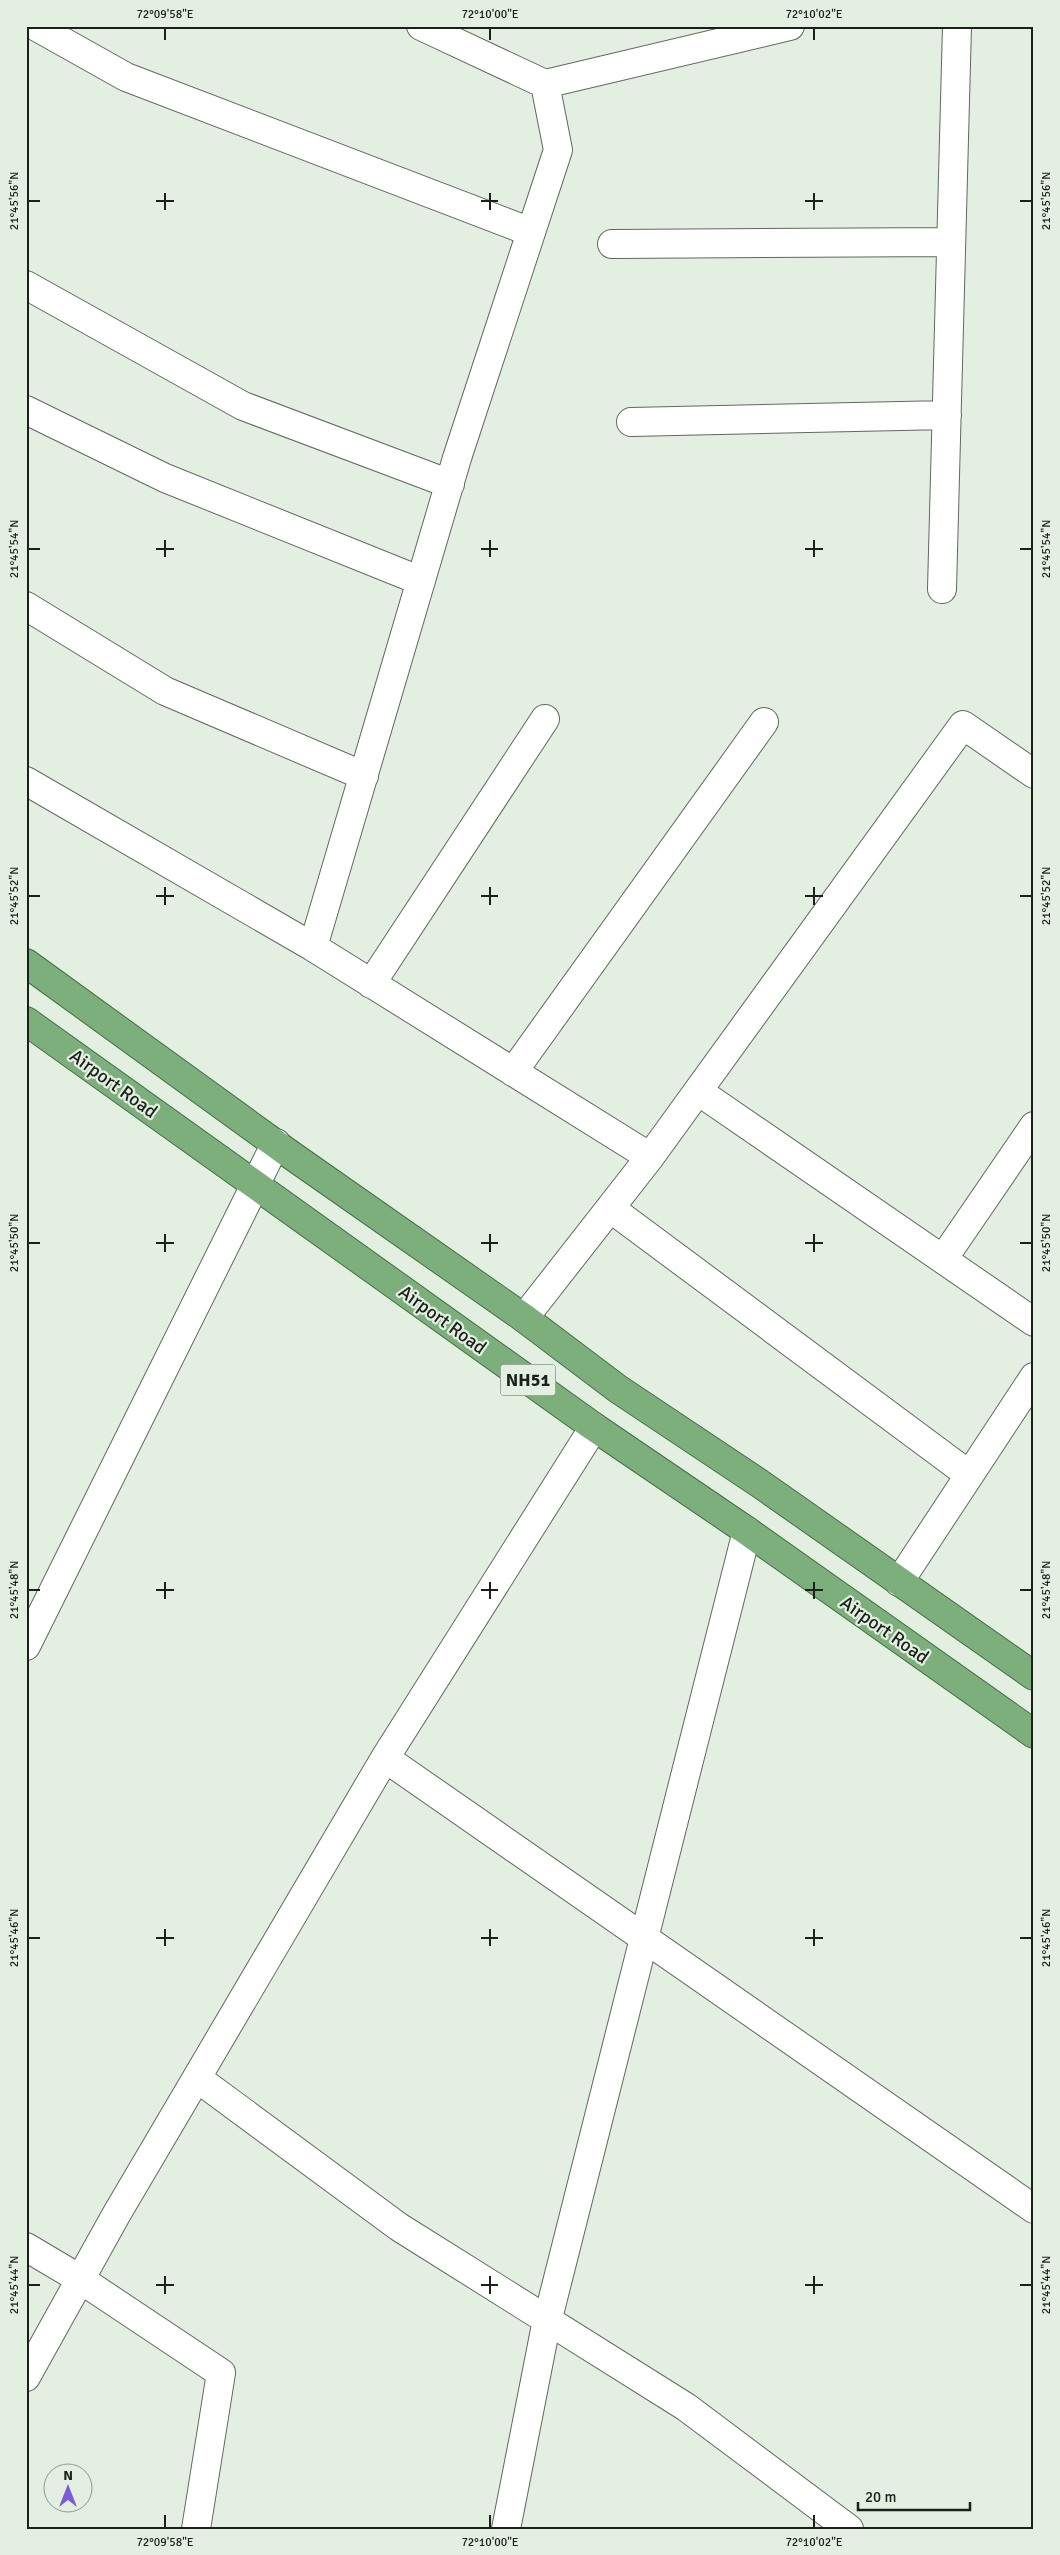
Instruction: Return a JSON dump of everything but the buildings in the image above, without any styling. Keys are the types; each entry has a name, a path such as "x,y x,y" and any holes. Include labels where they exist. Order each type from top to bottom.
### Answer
{"highway":[{"name":"NH51","path":"26,963 524,1318 618,1389 759,1483 1034,1676"},
{"name":"Airport Road","path":"26,1021 594,1427 747,1531 1034,1734"}],"street":[{"path":"35,26 126,77 531,232"},
{"path":"421,26 545,84 790,26"},
{"path":"942,589 957,26"},
{"path":"314,948 450,484 558,150 545,84"},
{"path":"612,244 951,242"},
{"path":"26,285 243,406 450,484"},
{"path":"26,410 165,478 422,580"},
{"path":"631,422 947,415"},
{"path":"26,606 165,691 364,776"},
{"path":"371,984 545,719"},
{"path":"513,1072 764,722"},
{"path":"524,1318 650,1158 963,725 1034,774"},
{"path":"26,781 314,948 650,1158"},
{"path":"698,1091 1034,1322"},
{"path":"944,1259 1034,1126"},
{"path":"26,1646 276,1143"},
{"path":"610,1208 968,1474"},
{"path":"898,1582 1034,1377"},
{"path":"26,2377 80,2279 385,1758 594,1427"},
{"path":"506,2529 548,2319 747,1531"},
{"path":"385,1758 1034,2209"},
{"path":"197,2078 399,2227 686,2407 847,2528"},
{"path":"26,2247 80,2279 221,2373 196,2529"}]}
